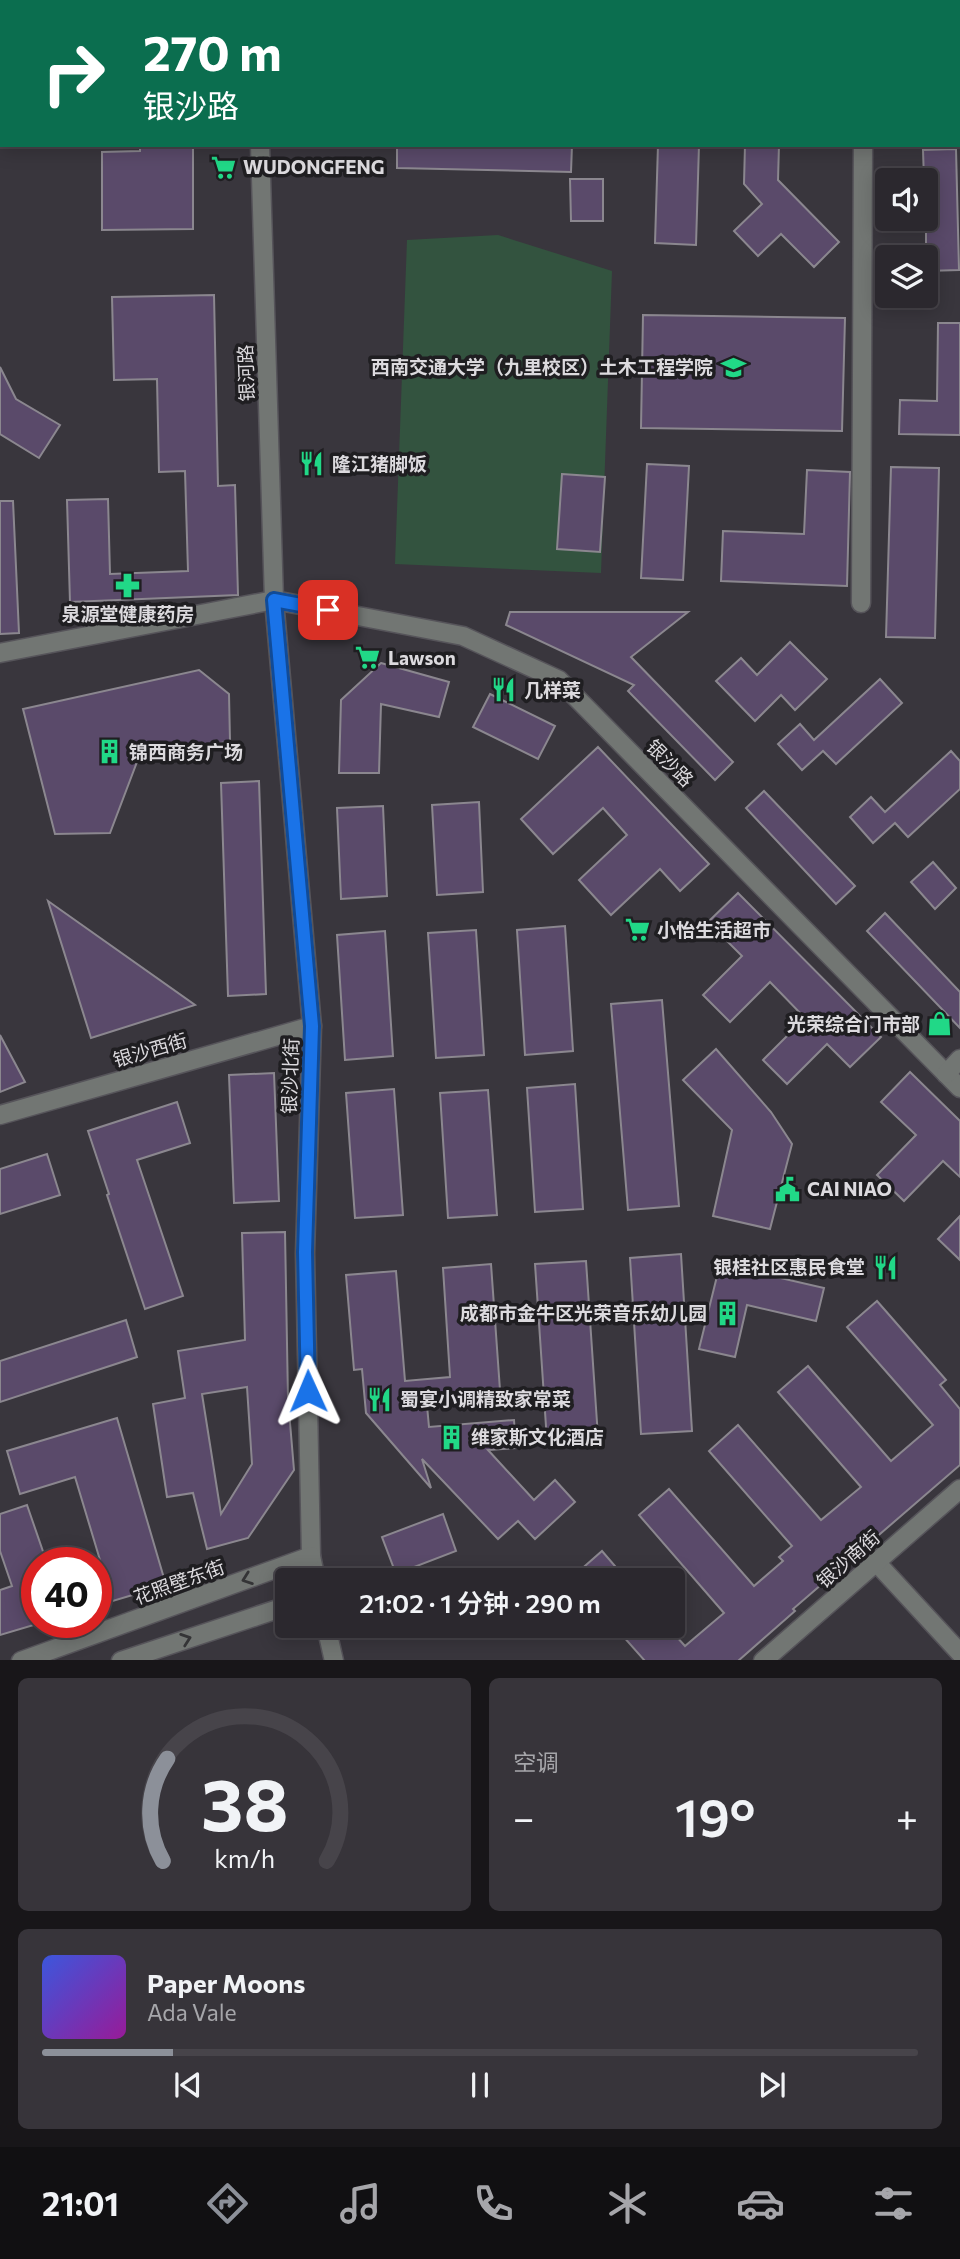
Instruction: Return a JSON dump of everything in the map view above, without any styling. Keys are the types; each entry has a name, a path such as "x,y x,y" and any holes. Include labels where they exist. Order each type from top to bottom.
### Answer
{"street":[{"name":"银河路","path":"260,147 274,600"},
{"path":"862,603 863,147"},
{"path":"0,653 274,600"},
{"name":"银沙北街","path":"274,600 312,1026 305,1252 314,1568"},
{"name":"银沙路","path":"274,600 463,636 559,680 960,1088"},
{"name":"银沙西街","path":"0,1115 312,1026"},
{"path":"946,1074 960,1059"},
{"name":"银沙南街","path":"764,1660 960,1489"},
{"name":"花照壁东街","path":"24,1660 312,1556"},
{"path":"876,1562 960,1653"},
{"path":"124,1660 275,1610"},
{"path":"329,1638 334,1660"}],"green space":[{"path":"498,235 612,271 601,573 395,564 407,240"}],"building":[{"path":"140,147 193,147 193,229 102,230 102,152 140,151"},
{"path":"397,147 572,147 571,172 397,168"},
{"path":"658,147 699,147 696,245 655,243"},
{"path":"745,147 779,147 778,180 839,242 814,267 781,234 758,256 734,231 762,204 744,184"},
{"path":"956,149 959,270 938,271 938,245 926,245 926,231 938,231 938,168 924,168 923,150"},
{"path":"570,179 603,179 603,221 571,221"},
{"path":"214,295 218,486 235,485 238,595 70,602 67,500 108,499 110,574 188,571 185,471 159,472 157,379 114,380 112,297"},
{"path":"643,315 845,318 842,431 641,428"},
{"path":"938,323 960,323 960,435 899,434 900,400 937,401"},
{"path":"0,367 16,399 60,425 39,458 0,434"},
{"path":"647,464 689,466 683,580 641,578"},
{"path":"891,467 939,468 935,638 886,637"},
{"path":"807,470 850,472 847,586 721,581 723,531 804,534"},
{"path":"562,474 605,477 600,552 557,549"},
{"path":"0,501 13,501 19,633 0,634"},
{"path":"510,612 688,612 631,657 733,762 715,780 628,691 634,685 506,625"},
{"path":"790,642 827,679 795,710 781,695 755,721 716,681 741,658 757,675"},
{"path":"381,663 449,682 439,717 381,704 379,773 339,773 341,700"},
{"name":"锦西商务广场","path":"199,670 229,694 230,741 137,762 110,833 55,834 23,709"},
{"path":"880,679 902,703 836,764 823,751 802,770 778,744 800,724 814,740"},
{"path":"490,694 555,726 538,759 473,727"},
{"path":"598,747 709,864 680,891 660,869 611,915 579,880 627,835 603,808 553,854 521,819"},
{"path":"951,751 960,761 960,789 908,837 895,823 873,843 850,817 871,797 885,812"},
{"path":"259,781 266,994 228,996 221,783"},
{"path":"764,791 855,886 836,904 746,808"},
{"path":"479,802 483,892 437,895 432,805"},
{"path":"383,806 387,896 341,899 337,808"},
{"path":"933,862 956,888 935,909 911,882"},
{"path":"738,893 881,1037 850,1067 827,1044 787,1084 763,1060 805,1018 770,982 730,1022 703,995 742,956 708,922"},
{"path":"48,901 195,1005 91,1038"},
{"path":"885,913 960,992 960,1028 867,931"},
{"path":"565,926 573,1051 525,1055 517,930"},
{"path":"476,930 484,1055 436,1058 428,933"},
{"path":"385,931 393,1056 345,1060 337,935"},
{"path":"662,1000 679,1206 628,1210 611,1004"},
{"path":"0,1035 25,1082 0,1092"},
{"path":"716,1049 771,1112 792,1144 770,1229 713,1216 732,1130 683,1080"},
{"path":"910,1072 960,1121 960,1177 943,1161 904,1201 877,1175 916,1135 881,1102"},
{"path":"274,1073 279,1201 234,1203 229,1075"},
{"path":"575,1084 583,1209 535,1212 527,1088"},
{"path":"394,1089 403,1215 355,1218 346,1093"},
{"path":"488,1090 497,1215 448,1218 440,1093"},
{"path":"177,1102 190,1143 137,1160 183,1296 145,1309 88,1131"},
{"path":"47,1154 60,1195 0,1214 0,1169"},
{"path":"960,1216 960,1260 938,1239"},
{"path":"285,1232 288,1399 294,1470 248,1538 207,1549 193,1493 167,1497 153,1404 185,1398 178,1351 245,1340 242,1233","holes":["247,1387 252,1464 221,1514 202,1394"]},
{"path":"681,1254 692,1431 641,1434 630,1258"},
{"path":"586,1261 598,1437 547,1441 535,1264"},
{"path":"491,1264 500,1390 426,1395 429,1427 514,1420 516,1448 488,1450 534,1500 555,1480 575,1502 535,1539 518,1521 498,1539 422,1459 431,1488 366,1413 362,1369 354,1370 346,1275 396,1271 405,1381 450,1377 443,1268"},
{"name":"成都市金牛区光荣音乐幼儿园","path":"720,1264 824,1288 816,1321 747,1305 735,1357 699,1349"},
{"path":"877,1301 946,1380 940,1385 960,1409 960,1465 793,1609 795,1611 739,1660 644,1660 625,1638 678,1638 685,1646 724,1613 639,1515 669,1489 754,1586 783,1561 779,1557 792,1546 709,1451 738,1425 821,1520 861,1487 778,1392 808,1366 891,1461 933,1425 847,1327"},
{"path":"126,1320 137,1357 0,1402 0,1361"},
{"path":"117,1418 166,1585 112,1601 112,1547 96,1547 75,1477 20,1494 7,1451"},
{"path":"27,1505 41,1547 21,1547 21,1629 0,1635 0,1590 12,1586 0,1551 0,1514"},
{"path":"443,1514 456,1551 412,1568 394,1568 382,1537"},
{"path":"602,1551 617,1568 583,1568"}],"place":[{"name":"WUDONGFENG","path":"223,167"},
{"name":"西南交通大学（九里校区）土木工程学院","path":"733,367"},
{"name":"隆江猪脚饭","path":"312,464"},
{"name":"泉源堂健康药房","path":"128,586"},
{"name":"Lawson","path":"368,658"},
{"name":"几样菜","path":"504,690"},
{"name":"锦西商务广场","path":"109,752"},
{"name":"小怡生活超市","path":"637,930"},
{"name":"光荣综合门市部","path":"940,1024"},
{"name":"CAI NIAO","path":"787,1189"},
{"name":"银桂社区惠民食堂","path":"885,1267"},
{"name":"成都市金牛区光荣音乐幼儿园","path":"727,1313"},
{"name":"蜀宴小调精致家常菜","path":"380,1399"},
{"name":"维家斯文化酒店","path":"451,1437"}],"route":[{"path":"308,1391 305,1252 312,1026 274,600 328,610"}]}
